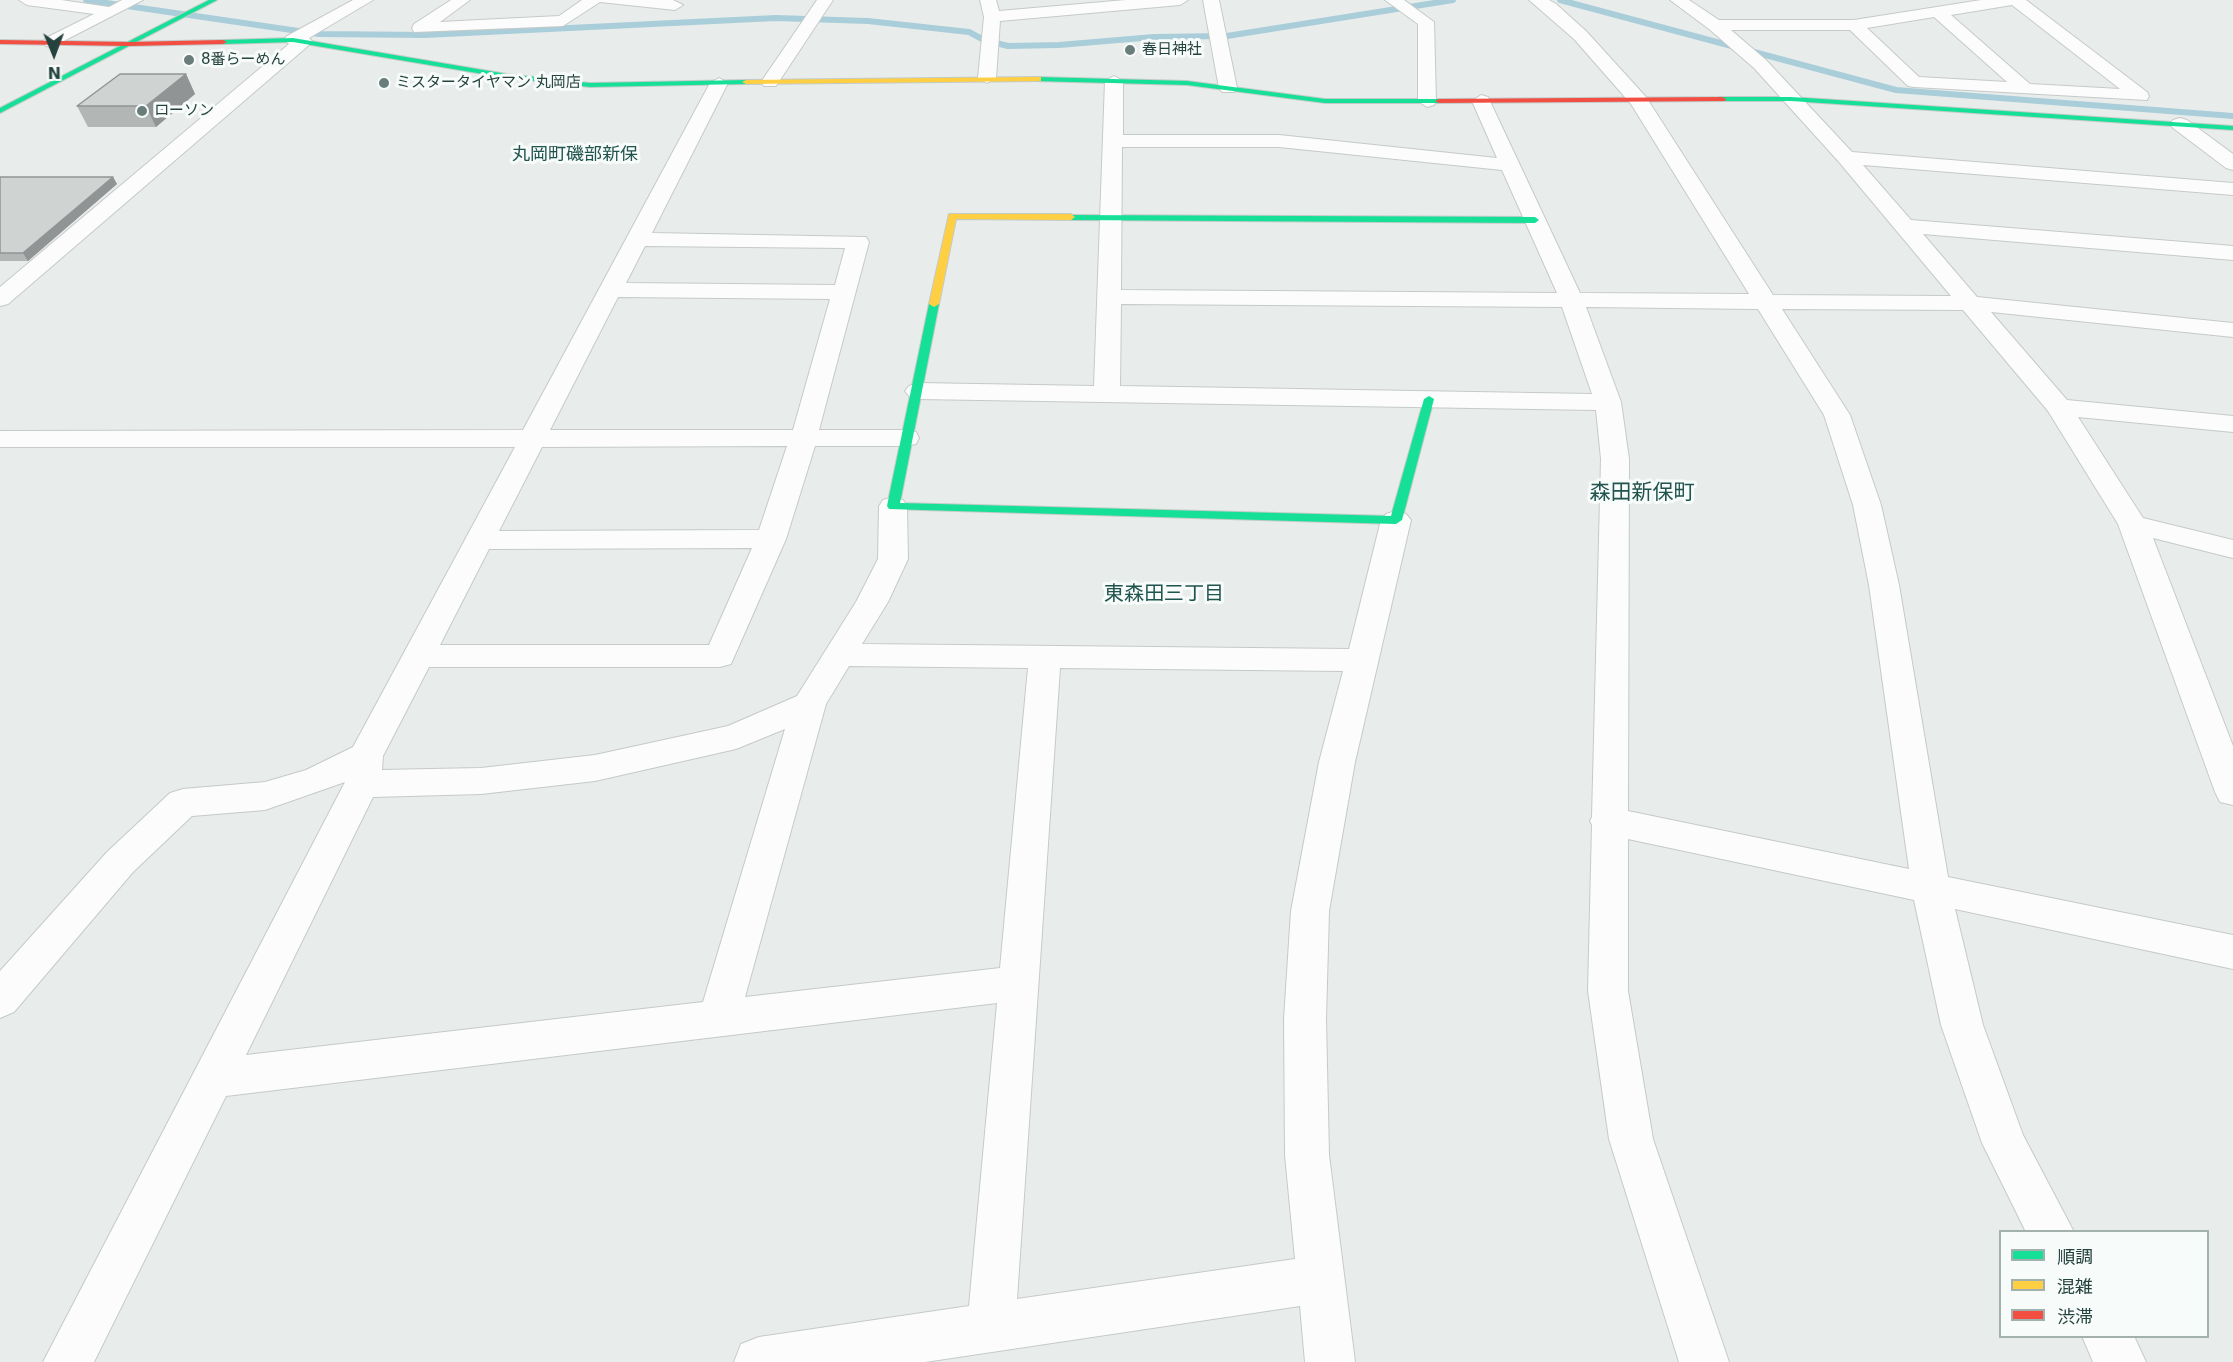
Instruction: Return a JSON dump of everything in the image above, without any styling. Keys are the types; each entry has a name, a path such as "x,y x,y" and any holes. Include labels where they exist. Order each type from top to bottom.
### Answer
{"main road":[{"path":"0,111 129,44 172,14 190,5 214,0"},
{"path":"20,84 150,18 172,14"},
{"path":"0,42 129,44 298,40 554,82 624,86 987,78 1114,81 1228,88 1307,100 1791,99 2233,128"},
{"path":"1429,399 1396,520 893,506 952,216 1535,220"}],"street":[{"path":"27,0 112,11"},
{"path":"0,299 298,40 364,0"},
{"path":"462,0 420,28 563,21 593,0"},
{"path":"606,0 674,8"},
{"path":"770,82 825,0"},
{"path":"987,78 992,17 988,0"},
{"path":"992,17 1180,0"},
{"path":"1211,0 1228,88"},
{"path":"1393,0 1426,22 1427,101"},
{"path":"1538,0 1550,7 1580,35 1639,101 1768,302 1837,415 1867,505 1884,585 1931,890 1962,1025 2004,1143 2050,1230"},
{"path":"1678,0 1715,25 1760,64 1846,158 2059,407 2133,524 2233,792"},
{"path":"1715,25 1854,25 2014,0 2140,96 1914,82 1854,25"},
{"path":"52,42 133,1"},
{"path":"1939,13 2025,89"},
{"path":"1107,394 1114,81"},
{"path":"68,1362 213,1078 420,656 719,83"},
{"path":"1481,101 1572,301 1608,402 1616,459 1608,821 1608,991 1631,1139 1704,1362"},
{"path":"2180,124 2233,164"},
{"path":"1113,141 1279,141 1510,165"},
{"path":"1846,158 2233,189"},
{"path":"1902,226 2233,254"},
{"path":"420,656 720,656 771,539 804,437 842,292 858,242 640,238"},
{"path":"613,290 842,292"},
{"path":"1109,297 1968,303 2233,330"},
{"path":"918,391 1608,402"},
{"path":"2059,407 2233,424"},
{"path":"0,439 906,438"},
{"path":"719,1018 808,704 872,602 893,559 893,506"},
{"path":"1330,1362 1307,1155 1305,1019 1310,911 1338,762 1396,520"},
{"path":"2133,524 2233,549"},
{"path":"480,540 771,539"},
{"path":"839,655 1362,660"},
{"path":"991,1328 1045,657"},
{"path":"0,1000 120,862 183,803 265,796 319,779 364,770 481,781 595,768 736,736 808,704"},
{"path":"1608,821 2233,951"},
{"path":"213,1078 1019,983"},
{"path":"759,1362 1320,1279"},
{"path":"2107,1338 2121,1362"}],"building":[{"path":"120,74 186,74 146,106 77,106"},
{"path":"0,177 113,177 23,253 0,253"}],"waterway":[{"path":"86,0 319,34 425,35 776,18 868,21 969,32 984,40 1008,46 1059,45 1154,37 1227,36 1453,0"},
{"path":"1560,0 1896,90 2233,116"}],"traffic: fast":[{"path":"0,111 214,0"},
{"path":"223,42 293,40 507,76 590,85 746,82"},
{"path":"1038,79 1187,83 1325,101 1439,101"},
{"path":"1722,99 1791,99 2233,128"},
{"path":"1071,217 1535,220"},
{"path":"934,304 893,506 1396,520 1429,399"}],"traffic: slow":[{"path":"746,82 1038,79"},
{"path":"934,304 952,216 1071,217"}],"traffic: jam":[{"path":"0,42 129,44 223,42"},
{"path":"1439,101 1722,99"}],"place":[{"name":"春日神社","path":"1130,50"},
{"name":"8番らーめん","path":"189,60"},
{"name":"ミスタータイヤマン 丸岡店","path":"384,83"},
{"name":"ローソン","path":"142,111"}],"district":[{"name":"丸岡町磯部新保","path":"575,155"},
{"name":"森田新保町","path":"1642,494"},
{"name":"東森田三丁目","path":"1164,595"}]}
